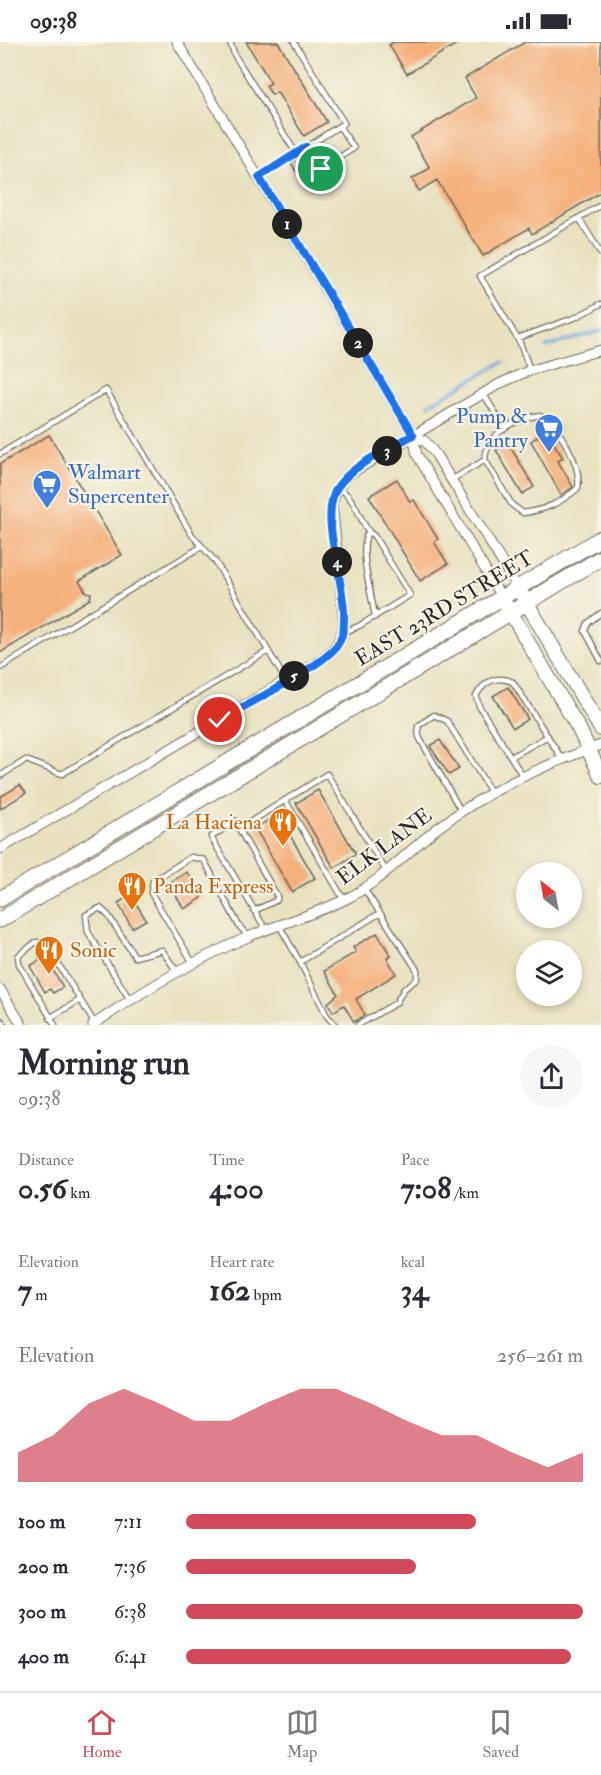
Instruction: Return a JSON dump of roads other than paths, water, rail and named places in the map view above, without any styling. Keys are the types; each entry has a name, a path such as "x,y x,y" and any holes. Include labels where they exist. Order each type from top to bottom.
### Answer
{"main road":[{"name":"EAST 23RD STREET","path":"0,899 601,538"},
{"name":"EAST 23RD STREET","path":"0,920 601,558"},
{"path":"518,588 601,729"},
{"path":"502,598 595,747 601,776"}],"street":[{"path":"177,42 413,435 417,455 502,598"},
{"path":"0,849 328,656 337,646 342,633 344,614 331,510 338,487 357,469 483,393 530,370 601,350"},
{"path":"413,435 429,446 518,588"},
{"name":"ELK LANE","path":"94,1024 194,963 249,937 344,900 364,889 461,811 491,792 522,776 595,747"},
{"path":"0,989 22,1025"}],"lane":[{"path":"230,42 236,56 296,153"},
{"path":"259,177 344,123 294,42"},
{"path":"306,147 321,169 354,148 339,126"},
{"path":"530,370 518,338 480,276 601,205"},
{"path":"579,218 601,254"},
{"path":"518,338 574,318 601,304"},
{"path":"0,454 106,390 201,547 215,561 286,681"},
{"path":"483,393 505,429"},
{"path":"540,416 550,422 576,467 580,477 578,488 565,499 542,510 523,513 512,505 485,460 486,448 493,438 524,418 540,416"},
{"path":"450,480 485,460"},
{"path":"338,487 350,495 368,532 374,536 410,595 342,633"},
{"path":"368,532 365,538 365,558 375,616"},
{"path":"0,668 201,547"},
{"path":"601,613 588,622 585,631 601,661"},
{"path":"0,776 26,760 62,774 268,651"},
{"path":"522,776 478,706 476,696 481,687 492,680 504,678 513,682 562,759"},
{"path":"461,811 418,737 418,726 425,720 434,715 447,721 491,792"},
{"path":"511,757 548,736"},
{"path":"239,830 327,774 386,872"},
{"path":"285,800 344,900"},
{"path":"254,911 277,900 277,896 236,821 211,837 254,911 266,930"},
{"path":"194,963 151,893 153,881 191,857 204,860 239,926 249,937"},
{"path":"358,1025 396,1003 404,989 417,979 417,970 364,889"},
{"path":"130,1000 88,932 86,915 92,910 100,908 108,915 135,957 162,950 177,972"},
{"path":"300,962 380,913"},
{"path":"279,925 327,1016 335,1025"},
{"path":"55,1025 20,964 18,956 22,950 36,942 46,944 94,1024"},
{"path":"50,1018 80,1000"}],"waterway":[{"path":"546,347 601,331"},
{"path":"428,405 503,362"}],"place":[{"name":"Pump & Pantry","path":"549,454"},
{"name":"Walmart Supercenter","path":"47,510"},
{"name":"La Haciena","path":"283,848"},
{"name":"Panda Express","path":"132,912"},
{"name":"Sonic","path":"49,976"}]}
